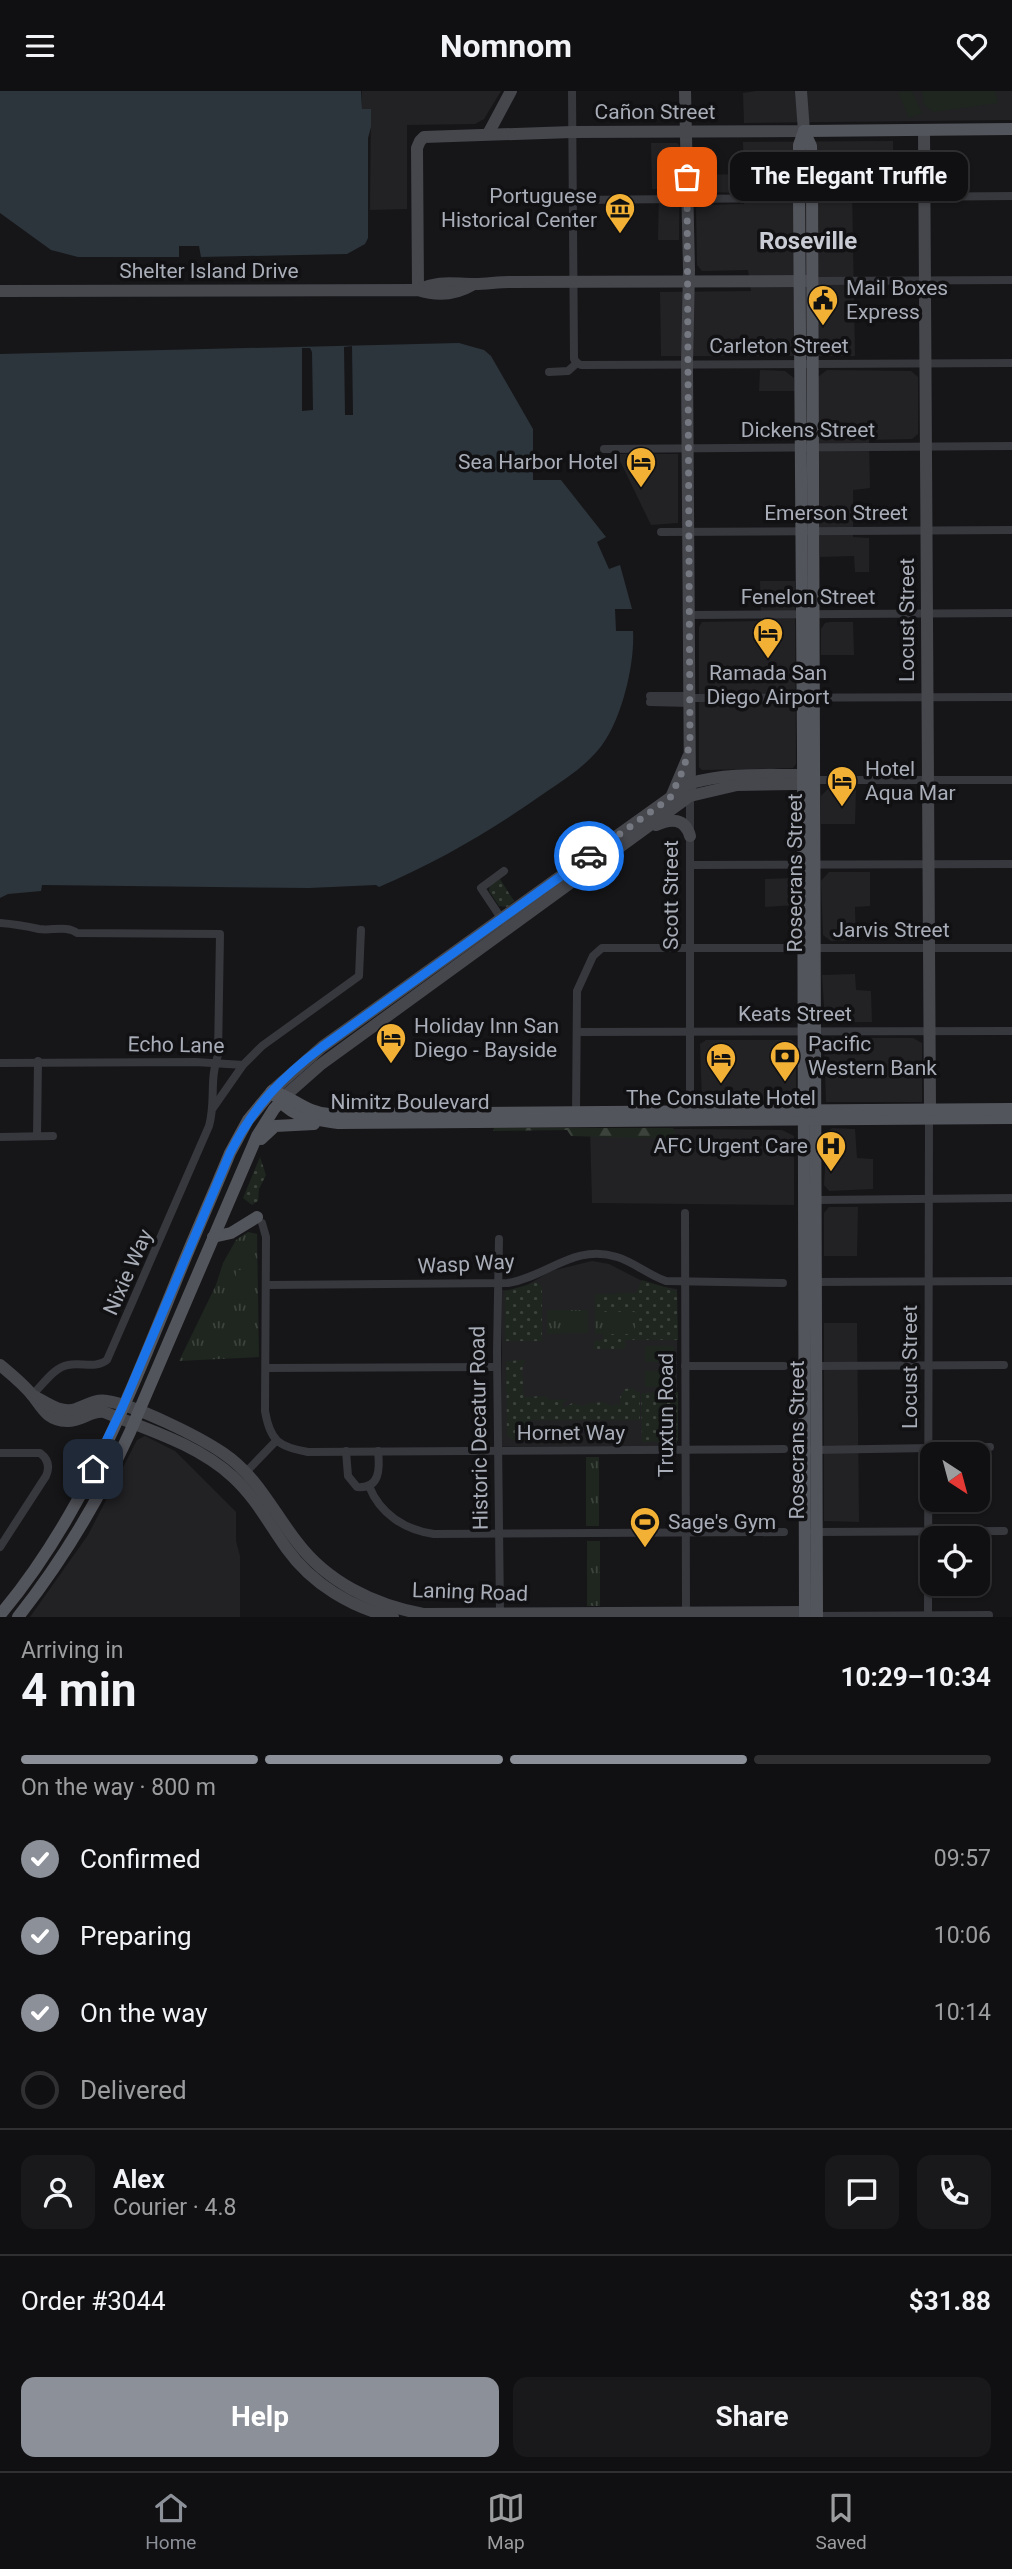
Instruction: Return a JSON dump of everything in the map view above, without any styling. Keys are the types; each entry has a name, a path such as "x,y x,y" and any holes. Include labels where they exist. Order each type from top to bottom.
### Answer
{"main road":[{"path":"924,130 1012,129"},
{"name":"Cañon Street","path":"804,131 924,130"},
{"name":"Rosecrans Street","path":"804,131 799,145 805,197 806,281 812,1616"},
{"path":"18,1617 77,1533 108,1478 250,1153 279,1096"},
{"path":"0,1615 31,1577 58,1537 120,1412 230,1153 248,1120 279,1096"},
{"name":"Nimitz Boulevard","path":"279,1096 323,1114 810,1115 930,1114 1012,1109"},
{"name":"Nimitz Boulevard","path":"279,1096 292,1112 308,1120 338,1123 690,1111 810,1115"},
{"name":"Nimitz Boulevard","path":"930,1114 1012,1118"},
{"name":"Rosecrans Street","path":"810,1115 816,1200 810,1282"},
{"path":"250,1153 266,1132 275,1126 338,1123"},
{"path":"213,1237 231,1233 260,1220"}],"street":[{"path":"488,134 511,91"},
{"path":"572,91 574,359 577,363"},
{"name":"Scott Street","path":"685,91 691,790 690,1111"},
{"name":"Rosecrans Street","path":"801,91 804,131"},
{"name":"Locust Street","path":"924,130 930,1442"},
{"name":"Cañon Street","path":"418,290 419,142 429,136 804,131"},
{"path":"572,200 1012,196"},
{"path":"806,281 1012,280"},
{"name":"Shelter Island Drive","path":"0,291 418,290 435,283 454,282 472,285 573,281 806,281"},
{"name":"Carleton Street","path":"549,372 568,371 577,363 1012,363"},
{"name":"Dickens Street","path":"604,449 1012,446"},
{"name":"Emerson Street","path":"661,532 1012,530"},
{"name":"Fenelon Street","path":"689,615 1012,613"},
{"path":"650,699 1012,697"},
{"path":"670,798 684,768 690,742"},
{"path":"279,1096 670,798 715,777 796,775 808,780 1012,780"},
{"path":"504,925 646,830 691,790"},
{"path":"646,830 666,821 676,820 685,825 690,836"},
{"path":"690,865 1012,864"},
{"path":"504,925 481,888 505,871"},
{"path":"0,923 41,929 72,929 77,933 220,934 218,1055 212,1072 212,1112"},
{"name":"Echo Lane","path":"0,1063 38,1061 243,1065 262,1046 359,976 361,930"},
{"name":"Jarvis Street","path":"578,1032 577,991 593,956 602,949 1012,948"},
{"name":"Keats Street","path":"578,1032 1012,1031"},
{"path":"576,1116 575,1036 578,1032"},
{"path":"37,1136 38,1061"},
{"path":"212,1112 243,1065"},
{"name":"Nixie Way","path":"32,1395 67,1365 101,1364 107,1360 163,1236 212,1112"},
{"path":"0,1137 53,1136"},
{"path":"816,1200 1012,1198"},
{"name":"Truxtun Road","path":"685,1213 686,1615"},
{"path":"246,1472 276,1441 268,1427 265,1411 266,1237 260,1220"},
{"name":"Historic Decatur Road","path":"499,1239 497,1367 500,1615"},
{"name":"Wasp Way","path":"266,1285 498,1284 518,1282 576,1255 598,1254 617,1257 666,1281 783,1283"},
{"path":"810,1282 1012,1282"},
{"name":"Laning Road","path":"0,1364 32,1395 61,1409 73,1410 98,1401 113,1402 133,1424 190,1448 221,1467 249,1493 288,1551 310,1574 356,1606 393,1617"},
{"path":"810,1366 1004,1365"},
{"path":"685,1366 784,1366"},
{"path":"267,1368 497,1367"},
{"name":"Laning Road","path":"120,1412 139,1412 204,1441 246,1472 265,1494 308,1556 376,1611 500,1615 812,1616"},
{"name":"Hornet Way","path":"276,1441 289,1449 308,1452 784,1449"},
{"path":"811,1450 920,1449"},
{"path":"346,1451 346,1470 351,1482 357,1487 369,1486 378,1476 378,1451"},
{"path":"0,1453 40,1453 47,1461 47,1473 0,1547"},
{"path":"369,1486 374,1498 391,1517 421,1532 458,1535 785,1532"},
{"path":"811,1532 920,1531"},
{"path":"990,1531 1004,1531"},
{"name":"Locust Street","path":"929,1596 929,1616"},
{"path":"812,1616 989,1615"}],"shaded area":[{"path":"0,91 361,91 362,109 371,109 368,138 368,238 365,244 347,254 201,257 199,246 179,246 179,257 78,257 51,250 0,213"},
{"path":"362,91 501,91 484,119 475,124 407,125 407,209 370,210 371,109 362,109"},
{"path":"1012,91 1012,120 744,123 743,93"},
{"path":"893,141 893,170 914,170 914,185 852,187 855,356 661,356 660,292 751,291 748,270 702,271 697,265 696,208 702,205 744,204 744,193 704,192 695,185 694,175 744,174 743,142"},
{"path":"651,143 677,143 680,146 679,240 658,240 659,189 652,189"},
{"path":"459,343 484,350 491,356 533,429 533,480 561,480 606,537 597,542 609,569 620,565 632,609 615,609 616,631 633,631 632,657 618,716 600,747 571,775 506,819 444,856 379,887 42,885 41,891 8,894 0,898 0,354"},
{"path":"760,370 785,371 794,378 795,391 759,391"},
{"path":"827,370 911,371 918,377 918,434 912,439 869,440 870,488 853,490 853,537 869,538 869,572 855,572 854,556 820,557 818,377"},
{"path":"611,454 678,454 678,523 651,525 621,463"},
{"path":"760,581 795,581 796,764 793,768 702,770 699,767 699,627 702,622 761,621"},
{"path":"853,622 854,655 821,655 821,629 825,623"},
{"path":"829,788 856,790 855,824 821,824 821,796"},
{"path":"829,872 870,872 870,906 855,907 856,940 831,941 823,935 821,881"},
{"path":"794,878 795,905 765,907 765,879"},
{"path":"855,974 856,990 871,991 872,1022 825,1022 822,975"},
{"path":"829,1038 913,1038 922,1043 922,1102 826,1102 824,1044"},
{"path":"706,1040 791,1040 796,1044 796,1101 702,1102 700,1044"},
{"path":"590,1128 782,1130 794,1136 794,1205 592,1203"},
{"path":"832,1128 855,1129 857,1158 873,1159 873,1189 829,1191 824,1185 827,1132"},
{"path":"829,1207 858,1207 857,1256 824,1256 824,1213"},
{"path":"592,1261 609,1264 648,1284 677,1289 677,1446 502,1446 502,1290 517,1291 551,1271"},
{"path":"824,1323 857,1323 859,1522 824,1521"},
{"path":"145,1436 175,1451 236,1512 236,1541 240,1556 240,1617 30,1617 88,1535 137,1440"}],"green space":[{"path":"912,91 922,113 909,118 898,92"},
{"path":"922,91 995,91 998,103 934,112 924,105"},
{"path":"500,879 514,901 507,907 499,906 489,891 490,885"},
{"path":"494,1128 673,1128 679,1136 674,1139 571,1136 567,1130 493,1131"},
{"path":"260,1157 266,1175 259,1189 258,1201 252,1205 243,1198"},
{"path":"248,1232 257,1234 259,1357 179,1361 216,1285 223,1263 236,1240"},
{"path":"236,1270 252,1270 252,1299 236,1300"},
{"path":"642,1280 677,1291 678,1340 625,1340 625,1349 594,1349 594,1341 603,1340 603,1334 635,1333 635,1312 595,1312 595,1294 636,1293"},
{"path":"538,1282 542,1288 542,1341 505,1341 505,1291"},
{"path":"547,1310 588,1310 588,1333 547,1334"},
{"path":"595,1312 635,1312 635,1334 595,1334"},
{"path":"645,1346 674,1346 674,1362 645,1362"},
{"path":"525,1360 522,1371 524,1397 568,1399 562,1404 564,1408 572,1403 583,1406 603,1402 612,1406 617,1403 620,1405 620,1397 625,1389 634,1388 634,1391 640,1392 640,1420 531,1420 527,1424 526,1441 514,1441 507,1435 506,1361"},
{"path":"645,1371 675,1371 675,1387 645,1387"},
{"path":"678,1392 677,1442 642,1442 641,1393"},
{"path":"586,1457 599,1457 599,1526 586,1526"},
{"path":"587,1541 600,1541 600,1606 587,1606"}],"pier":[{"path":"352,346 353,415 345,415 344,347"},
{"path":"302,348 310,348 312,352 313,410 302,411"}],"way so far":[{"path":"589,856 670,798 684,768 690,742 687,177"}],"place":[{"name":"The Elegant Truffle","path":"687,177"},
{"name":"Portuguese Historical Center","path":"620,235"},
{"name":"Mail Boxes Express","path":"823,327"},
{"name":"Sea Harbor Hotel","path":"641,489"},
{"name":"Ramada San Diego Airport","path":"768,660"},
{"name":"Hotel Aqua Mar","path":"842,808"},
{"name":"Holiday Inn San Diego - Bayside","path":"391,1065"},
{"name":"Pacific Western Bank","path":"785,1083"},
{"name":"The Consulate Hotel","path":"721,1085"},
{"name":"AFC Urgent Care","path":"831,1173"},
{"name":"Sage's Gym","path":"645,1549"}],"district":[{"name":"Roseville","path":"808,241"}],"route":[{"path":"93,1469 149,1347 230,1153 243,1128 263,1100 322,1047 589,856"}]}
